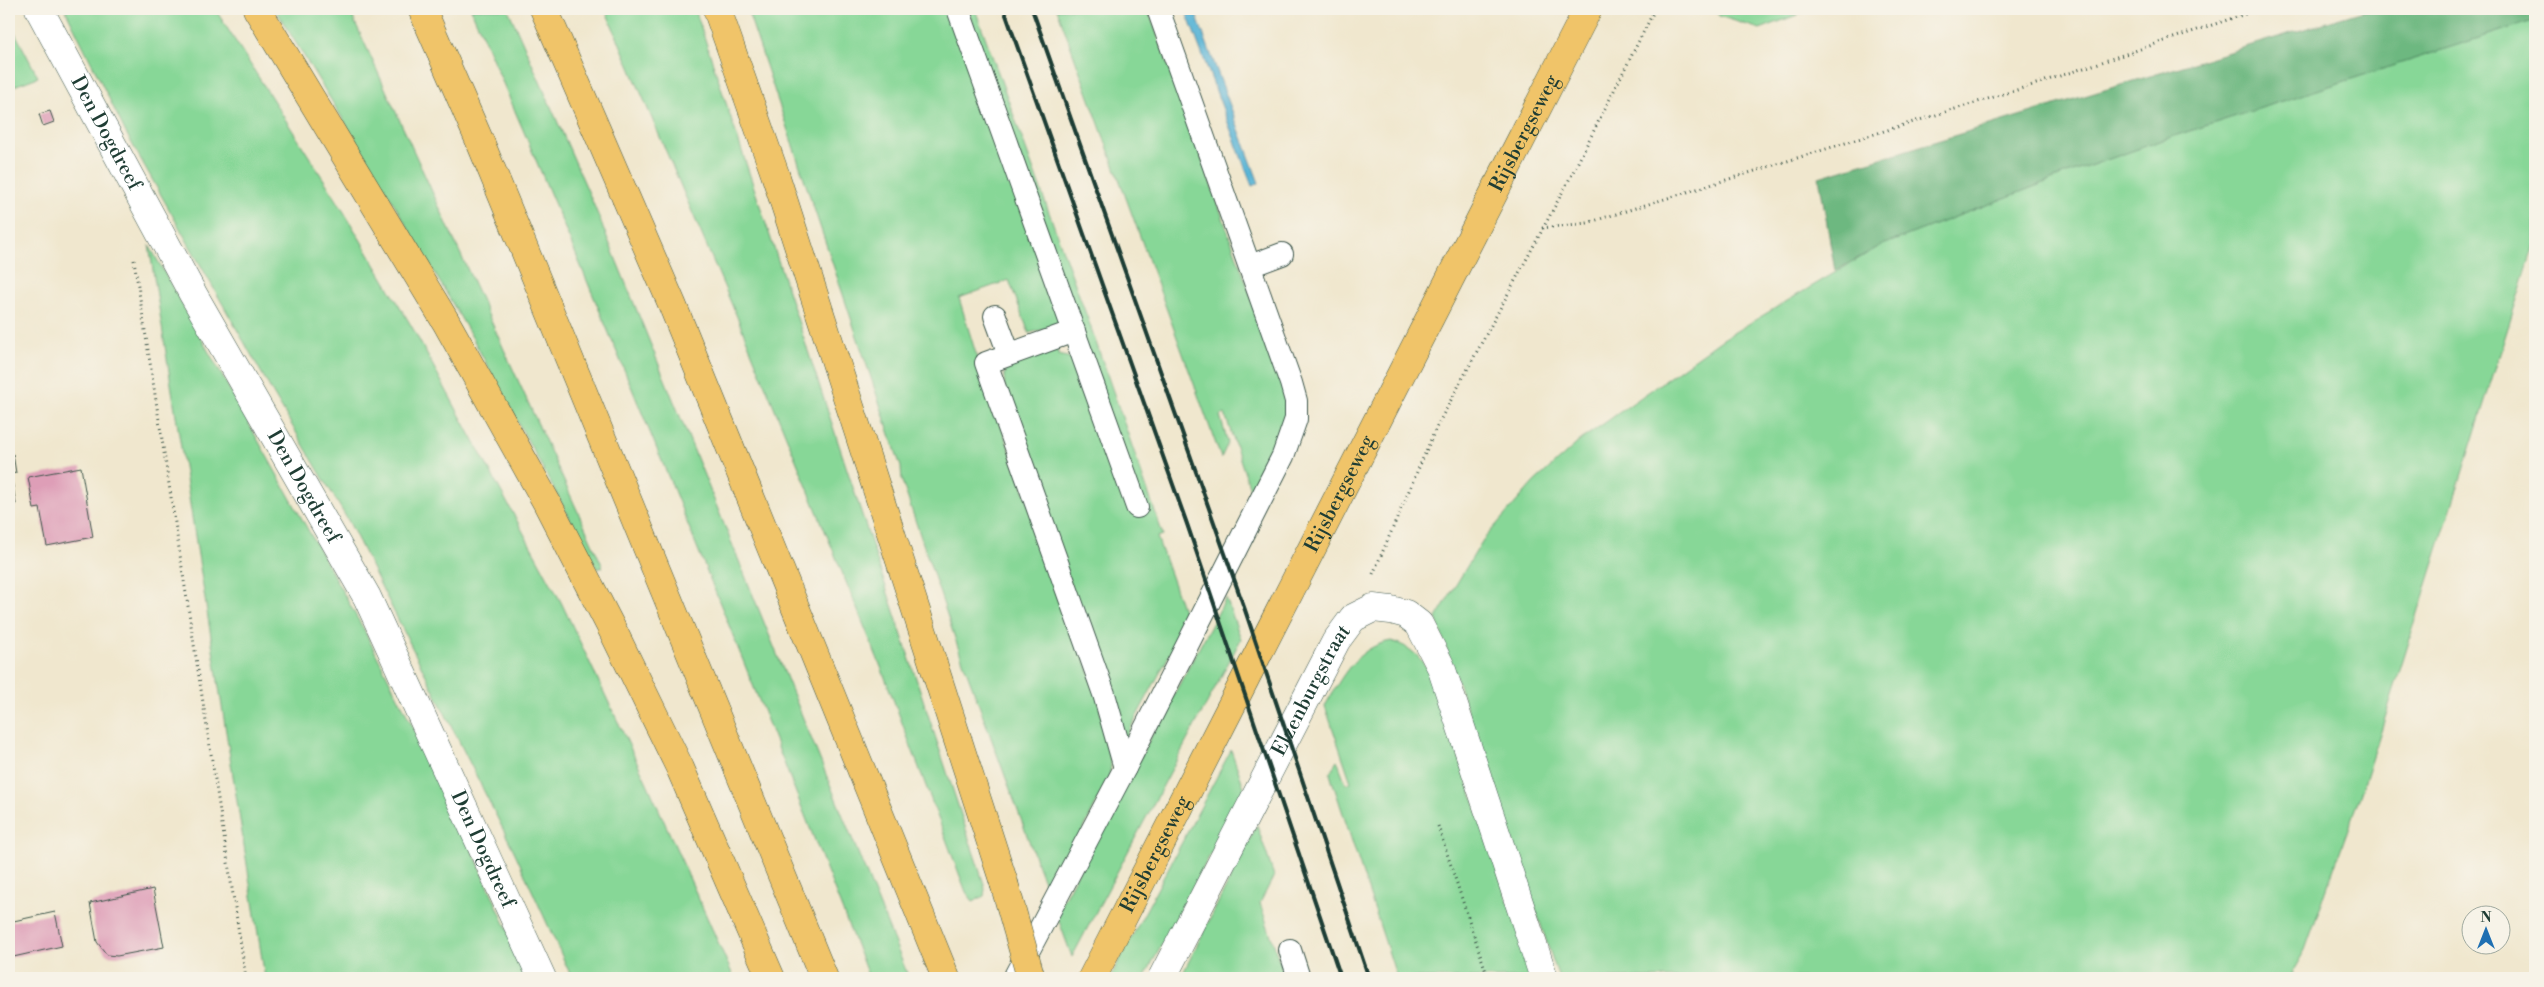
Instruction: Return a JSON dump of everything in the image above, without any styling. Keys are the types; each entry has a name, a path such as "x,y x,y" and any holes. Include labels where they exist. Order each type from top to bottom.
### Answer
{"main road":[{"path":"257,9 446,322 547,503 615,635 680,768 771,978"},
{"path":"422,9 485,153 824,978"},
{"path":"544,9 672,304 946,978"},
{"path":"717,9 778,183 1004,883 1031,978"},
{"name":"Rijsbergseweg","path":"1092,978 1588,9"}],"street":[{"name":"Den Dogdreef","path":"39,9 193,294 367,597 542,978"},
{"name":"Elzenburgstraat","path":"1169,973 1336,641 1354,618 1373,608 1406,614 1419,624 1441,667 1544,978"}],"lane":[{"path":"958,9 1137,507"},
{"path":"1014,978 1125,768 1265,494 1291,436 1296,419 1296,401 1291,383 1158,9"},
{"path":"1250,266 1282,254"},
{"path":"995,316 1009,354"},
{"path":"1074,331 986,363 1092,658 1125,768"},
{"path":"1290,950 1299,978"}],"path":[{"path":"1354,618 1436,428 1655,9"},
{"path":"1542,228 1587,223 2036,84 2260,9"},
{"path":"133,254 246,978"},
{"path":"1438,826 1488,978"}],"green space":[{"path":"65,9 215,9 338,202 412,327 561,602 647,783 734,978 572,978 515,853 349,522 274,395 126,133"},
{"path":"275,9 349,9 603,567 597,569 472,337 373,168"},
{"path":"471,9 508,9 591,198 909,978 869,978 773,734 674,492 574,250"},
{"path":"605,9 695,9 983,881 984,896 973,901 966,892 881,667 738,319"},
{"path":"747,9 949,9 1064,319 1054,327 1029,333 1009,280 959,298 980,367 1097,694 1111,766 1109,777 1050,898 961,656 902,481 901,467"},
{"path":"968,9 975,9 1090,325 1163,535 1157,537 1187,622 1123,742 1005,390 1004,377 1008,364 1047,350 1057,350 1059,355 1075,359"},
{"path":"1057,9 1148,9 1289,402 1286,417 1254,501 1225,414 1220,416 1228,443 1221,458"},
{"path":"1714,9 1813,9 1760,29 1719,16"},
{"path":"2370,9 2535,9 2535,20 2177,135 2067,174 1880,246 1835,271 1819,177"},
{"path":"2535,20 2535,242 2367,775 2305,950 2289,978 1559,978 1436,618 1483,540 1534,482 1582,439 1723,339 1880,246 2067,174 2177,135"},
{"path":"9,21 38,77 9,88"},
{"path":"149,245 364,630 450,800 529,978 265,978"},
{"path":"1226,598 1241,639 1072,957 1056,913"},
{"path":"1391,641 1410,649 1424,663 1431,675 1534,978 1397,978 1330,774 1337,760 1346,784 1351,782 1325,706 1337,685 1359,657 1379,644"},
{"path":"1231,750 1245,790 1144,978 1110,978"},
{"path":"1257,825 1274,876 1260,903 1285,978 1182,978 1185,969"}],"water":[{"path":"1185,9 1194,9 1259,183 1252,186"}],"building":[{"path":"50,111 54,122 43,126 39,114"},
{"path":"13,454 16,473 11,474 16,504 9,505 9,455"},
{"path":"81,467 93,537 47,546 40,508 34,509 28,477"},
{"path":"153,889 164,947 117,956 107,955 97,942 90,903"},
{"path":"55,912 62,946 9,958 9,922"}],"railway":[{"path":"1004,9 1187,524 1341,978"},
{"path":"1032,9 1245,610 1369,978"}]}
